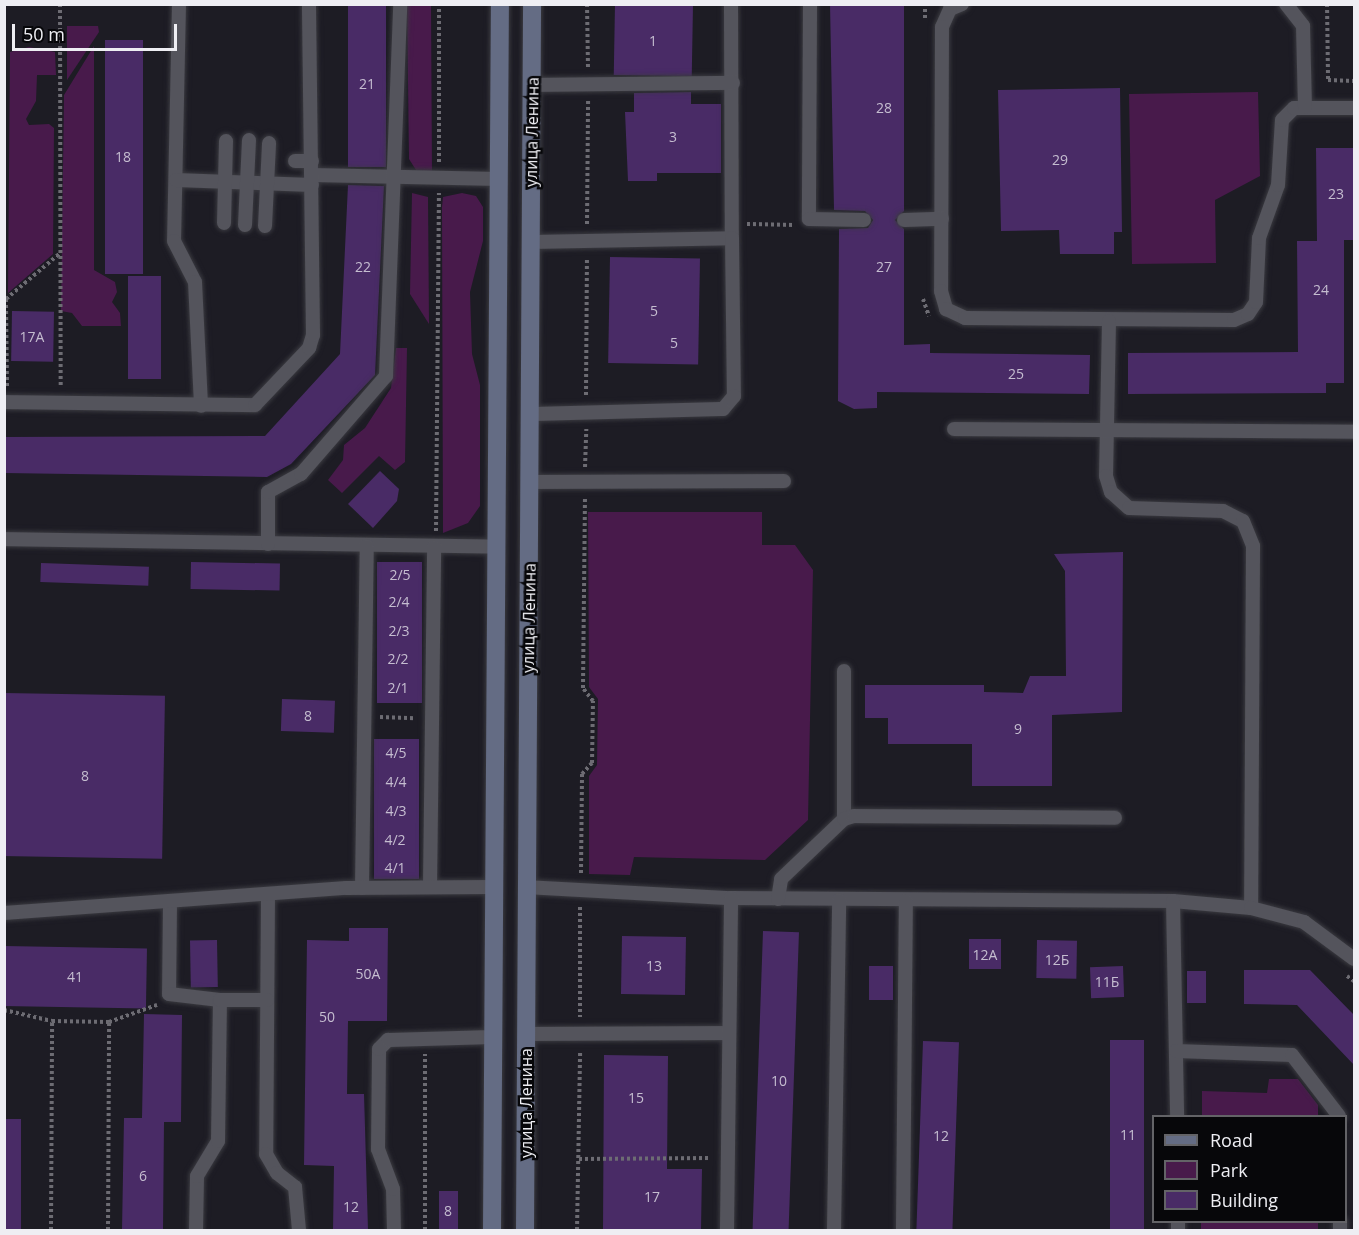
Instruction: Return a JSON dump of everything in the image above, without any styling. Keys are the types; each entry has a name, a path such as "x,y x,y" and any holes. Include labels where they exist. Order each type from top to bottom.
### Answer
{"main road":[{"name":"улица Ленина","path":"492,1230 494,976 492,887 498,482 500,4"},
{"name":"улица Ленина","path":"525,1230 525,887 531,414 532,4"},
{"path":"498,482 530,482"},
{"path":"494,976 525,976"}],"lane":[{"path":"179,4 174,241 195,282 201,406"},
{"path":"6,402 255,405 309,348 313,336 309,4"},
{"path":"268,544 268,492 301,474 386,376 400,4"},
{"path":"531,414 723,409 734,396 731,4"},
{"path":"810,4 809,219 864,220"},
{"path":"962,4 950,9 942,27 941,291 946,309 966,318 1109,321 1234,320 1248,314 1256,302 1259,238 1278,185 1279,129 1286,113 1305,107 1354,108"},
{"path":"1286,4 1303,26 1305,107"},
{"path":"533,85 733,83"},
{"path":"245,225 249,140"},
{"path":"224,223 226,141"},
{"path":"265,226 268,143"},
{"path":"296,161 312,174"},
{"path":"176,180 267,183 312,174 500,178"},
{"path":"904,220 942,219"},
{"path":"531,242 732,238"},
{"path":"1109,321 1109,430 1106,476 1111,492 1129,508 1223,511 1243,521 1253,546 1251,908"},
{"path":"954,429 1354,432"},
{"path":"530,482 784,481"},
{"path":"4,539 367,546 435,541 497,548"},
{"path":"430,887 435,541"},
{"path":"362,888 367,546"},
{"path":"844,671 844,819"},
{"path":"778,899 781,879 844,819 1114,818"},
{"path":"4,913 362,888 492,887"},
{"path":"525,887 731,898 906,901 1173,901 1251,908 1304,922 1354,959"},
{"path":"268,895 266,1154 277,1173 295,1187 298,1230"},
{"path":"727,1230 731,898"},
{"path":"834,1230 839,900"},
{"path":"903,1230 906,901"},
{"path":"1173,901 1177,1115"},
{"path":"170,903 169,994 220,1000 267,1000"},
{"path":"196,1230 197,1176 218,1141 220,1000"},
{"path":"526,1034 729,1033"},
{"path":"394,1230 393,1190 378,1149 379,1049 388,1040 494,1037"},
{"path":"1176,1051 1292,1054 1338,1115"}],"path":[{"path":"60,4 61,403"},
{"path":"435,541 439,4"},
{"path":"577,1230 582,774 592,763 593,722 593,701 583,688 587,4"},
{"path":"1327,4 1328,80 1354,81"},
{"path":"6,402 6,299 59,254"},
{"path":"364,717 425,718"},
{"path":"1344,974 1354,981"},
{"path":"4,1010 52,1021 109,1022 153,1009 169,994"},
{"path":"51,1230 52,1021"},
{"path":"108,1230 109,1022"},
{"path":"425,1038 425,1230"},
{"path":"579,1159 727,1158"}],"green space":[{"path":"407,5 431,5 432,172 416,170 409,159"},
{"path":"67,26 98,26 99,32 67,80"},
{"path":"94,46 94,270 115,282 117,292 112,302 120,313 121,326 82,326 72,313 61,311 64,95"},
{"path":"29,47 55,52 56,75 37,75 36,101 26,119 29,125 49,124 54,128 53,254 8,293 10,52"},
{"path":"1258,92 1260,176 1215,200 1216,263 1132,264 1129,94"},
{"path":"412,193 428,197 429,324 410,294"},
{"path":"462,193 476,196 483,207 483,241 470,292 472,354 480,385 480,506 468,523 443,533 442,207 443,197"},
{"path":"396,348 407,348 405,462 395,470 379,456 342,493 328,480 343,460 344,445 365,428 391,388"},
{"path":"588,512 762,512 762,545 795,545 813,570 808,820 765,860 634,857 630,875 589,874 589,776 597,765 598,699 589,687"},
{"path":"1269,1079 1298,1079 1318,1105 1318,1115 1202,1115 1202,1091 1267,1093"},
{"path":"1201,1223 1318,1223 1318,1230 1201,1230"}],"building":[{"path":"348,4 386,4 386,167 348,167"},
{"path":"615,4 693,5 692,76 614,75"},
{"path":"830,4 904,4 904,211 895,220 904,229 904,345 930,344 930,353 1090,355 1089,394 877,392 877,408 854,409 838,401 839,229 868,228 873,220 865,211 834,210"},
{"path":"105,40 143,40 143,274 105,274"},
{"path":"1120,88 1122,232 1114,232 1114,254 1060,254 1059,230 1001,231 998,90"},
{"path":"691,92 691,104 721,104 721,173 657,173 657,181 628,181 625,112 634,112 634,93"},
{"path":"1316,148 1354,148 1354,240 1344,240 1344,383 1326,383 1326,393 1128,394 1128,353 1298,352 1297,241 1317,241"},
{"path":"348,185 384,186 375,375 291,464 267,477 4,473 4,437 265,436 340,354"},
{"path":"610,257 700,259 698,365 608,363"},
{"path":"128,276 161,276 161,379 128,379"},
{"path":"12,311 54,312 53,362 11,361"},
{"path":"380,471 399,489 397,501 373,528 348,504"},
{"path":"1123,552 1122,712 1052,715 1052,786 972,786 972,744 888,744 888,718 865,718 865,685 984,685 984,692 1023,693 1030,676 1066,676 1065,571 1054,554"},
{"path":"191,562 280,564 280,591 191,589"},
{"path":"377,562 422,562 422,703 377,703"},
{"path":"41,563 149,567 148,586 40,582"},
{"path":"4,693 165,696 162,859 4,856"},
{"path":"282,699 335,701 334,733 281,731"},
{"path":"374,739 419,739 419,879 374,879"},
{"path":"349,928 388,928 387,1021 348,1021 347,1094 364,1094 368,1230 333,1230 334,1166 304,1165 307,940 349,941"},
{"path":"763,931 799,932 789,1230 753,1230"},
{"path":"622,936 686,937 685,995 621,994"},
{"path":"969,939 1001,939 1001,969 969,969"},
{"path":"190,940 217,940 218,987 191,987"},
{"path":"1037,940 1077,941 1076,979 1036,978"},
{"path":"4,946 147,948 146,1008 4,1006"},
{"path":"869,966 893,966 893,1000 869,1000"},
{"path":"1123,966 1124,997 1091,998 1090,967"},
{"path":"1244,970 1310,970 1354,1015 1354,1065 1297,1005 1244,1004"},
{"path":"1187,971 1206,971 1206,1003 1187,1003"},
{"path":"144,1014 182,1015 181,1122 164,1122 163,1230 122,1230 124,1118 142,1118"},
{"path":"1110,1040 1144,1040 1144,1230 1110,1230"},
{"path":"923,1041 959,1042 952,1230 916,1230"},
{"path":"604,1055 668,1056 667,1169 702,1169 701,1230 603,1230"},
{"path":"4,1119 21,1119 21,1230 4,1230"},
{"path":"439,1191 458,1191 458,1230 439,1230"}]}
